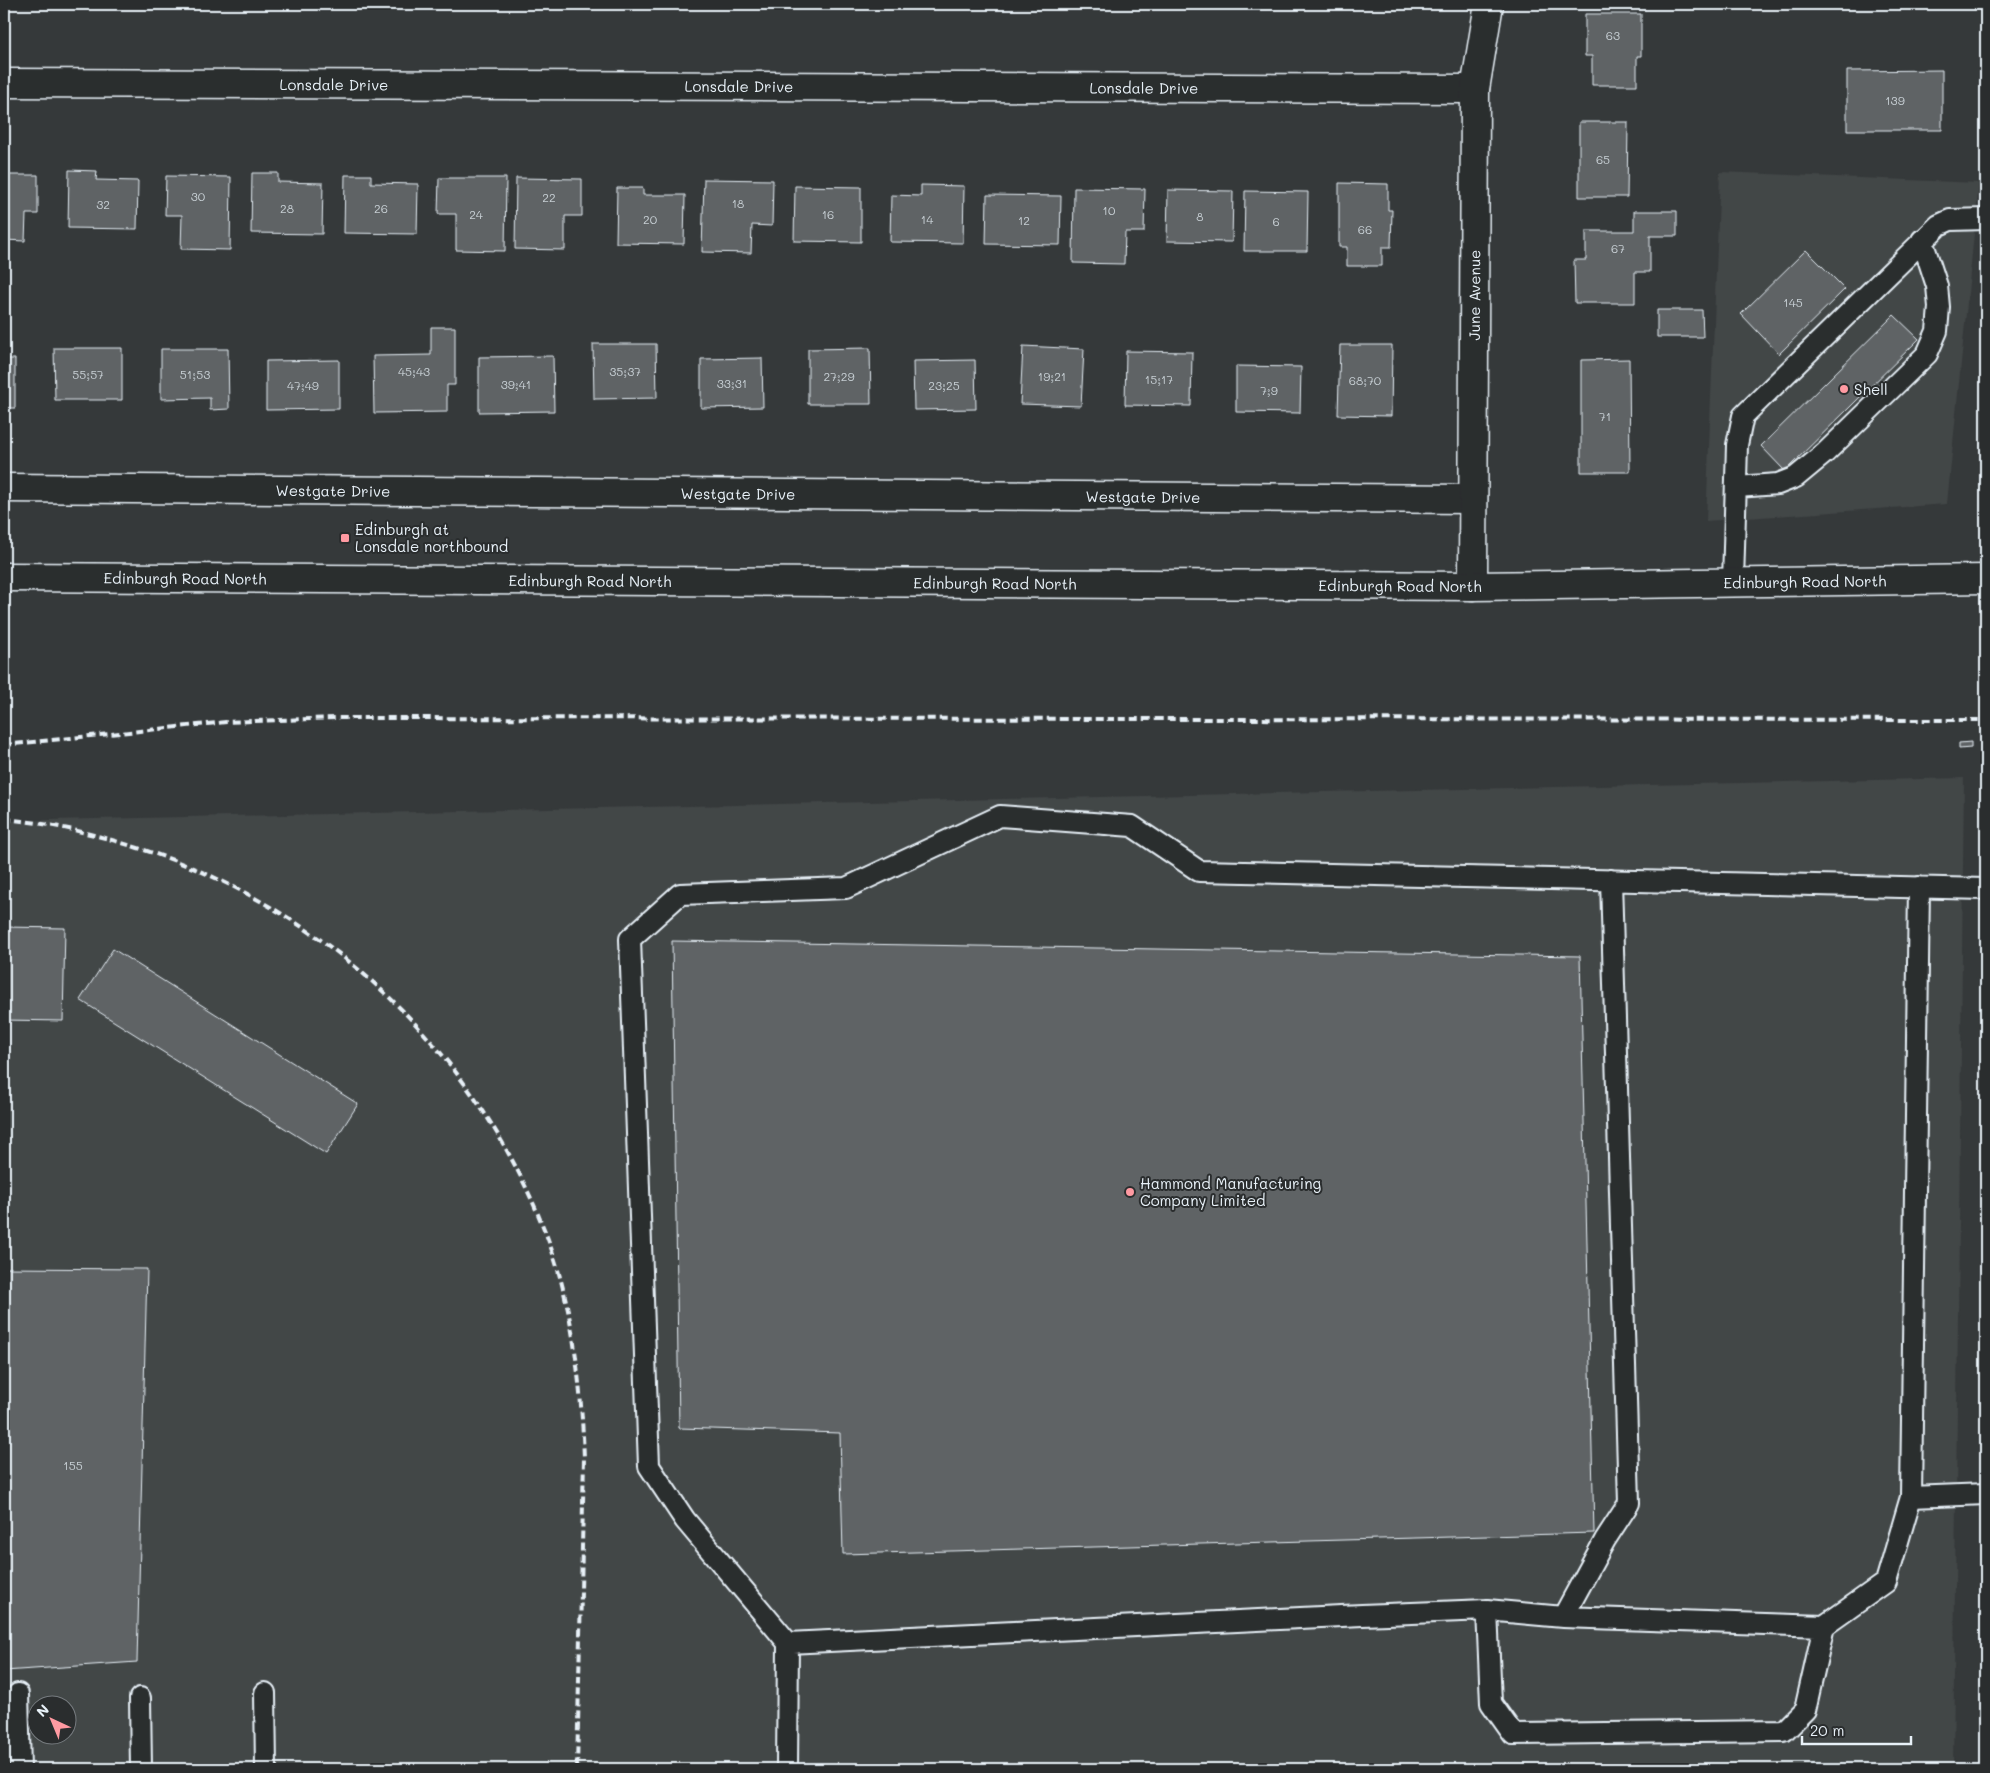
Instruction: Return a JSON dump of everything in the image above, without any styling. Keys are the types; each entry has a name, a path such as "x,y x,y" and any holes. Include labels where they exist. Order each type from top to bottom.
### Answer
{"street":[{"name":"June Avenue","path":"1473,586 1475,89 1489,4"},
{"name":"Lonsdale Drive","path":"4,83 1475,89"},
{"name":"Westgate Drive","path":"4,488 1473,499"},
{"name":"Edinburgh Road North","path":"4,577 1473,586 1986,578"}],"lane":[{"path":"1733,582 1737,445 1743,416 1939,225 1950,220 1986,219"},
{"path":"1737,486 1778,484 1796,477 1825,453 1927,354 1936,331 1939,307 1937,286 1922,240"},
{"path":"788,1769 788,1643 685,1520 649,1466 630,939 680,894 846,888 1000,816 1132,826 1200,871 1986,889"},
{"path":"1563,1617 1605,1540 1629,1503 1611,880"},
{"path":"788,1643 1362,1614 1488,1610 1563,1617 1824,1626 1886,1582 1911,1497 1919,887"},
{"path":"1911,1497 1986,1494"},
{"path":"1488,1610 1491,1703 1513,1734 1784,1731 1805,1710 1824,1626"},
{"path":"265,1693 266,1769"},
{"path":"18,1694 20,1769"},
{"path":"140,1698 141,1769"}],"shaded area":[{"path":"1720,172 1979,183 1947,504 1706,521"},
{"path":"1964,778 1953,1769 4,1769 4,821"}],"building":[{"path":"1585,14 1641,14 1641,56 1637,56 1637,85 1592,85 1592,56 1585,56"},
{"path":"1942,70 1942,130 1847,130 1847,71"},
{"path":"1579,122 1628,122 1627,197 1579,197"},
{"path":"69,170 97,171 96,180 138,181 137,229 68,228"},
{"path":"252,173 278,173 278,182 323,183 322,234 251,233"},
{"path":"4,175 38,175 38,214 26,214 25,241 4,240"},
{"path":"345,175 371,175 371,183 418,184 417,234 344,233"},
{"path":"166,176 231,177 230,250 181,249 182,215 165,215"},
{"path":"439,178 506,178 505,251 456,250 456,214 438,214"},
{"path":"516,178 582,179 582,216 565,216 565,250 515,249"},
{"path":"704,179 773,180 772,226 752,225 751,253 702,252"},
{"path":"1339,183 1388,184 1388,210 1392,210 1391,247 1382,247 1382,266 1347,266 1347,247 1339,247"},
{"path":"921,185 964,186 963,243 890,242 891,195 921,196"},
{"path":"795,186 861,187 861,242 794,241"},
{"path":"617,188 643,188 643,195 685,195 684,244 616,243"},
{"path":"1074,188 1145,189 1144,232 1125,232 1124,264 1073,263"},
{"path":"1168,190 1233,191 1232,242 1167,241"},
{"path":"1245,191 1308,192 1307,251 1244,251"},
{"path":"987,195 1061,196 1060,245 986,244"},
{"path":"1634,211 1677,211 1677,236 1650,236 1650,272 1635,272 1635,303 1575,303 1574,260 1586,260 1586,231 1634,231"},
{"path":"1806,250 1845,289 1779,354 1741,314"},
{"path":"1657,310 1702,310 1703,337 1657,337"},
{"path":"1894,315 1919,339 1785,471 1761,446"},
{"path":"431,327 455,327 455,385 447,385 447,412 374,413 373,356 431,355"},
{"path":"593,344 656,344 657,398 594,399"},
{"path":"1340,345 1392,345 1391,416 1338,415"},
{"path":"1023,346 1084,349 1081,406 1020,404"},
{"path":"54,348 122,348 122,400 55,400"},
{"path":"870,348 871,404 808,404 808,349"},
{"path":"161,349 228,349 229,409 210,410 210,398 161,399"},
{"path":"1126,351 1192,352 1191,406 1125,405"},
{"path":"553,356 554,411 479,412 479,357"},
{"path":"762,358 763,407 701,408 701,359"},
{"path":"4,359 15,359 15,408 4,408"},
{"path":"1629,359 1630,472 1581,472 1581,360"},
{"path":"339,360 339,409 266,410 266,361"},
{"path":"975,360 976,409 914,410 913,361"},
{"path":"1236,366 1301,367 1300,413 1236,412"},
{"path":"1971,742 1971,748 1959,749 1959,743"},
{"path":"4,927 65,928 63,1021 4,1020"},
{"name":"Hammond Manufacturing Company Limited","path":"672,941 1580,956 1594,1533 843,1554 840,1433 679,1428"},
{"path":"113,949 358,1104 326,1154 80,1000"},
{"path":"4,1268 147,1269 137,1662 4,1671"}],"railway":[{"path":"4,745 226,722 336,718 1986,720"},
{"path":"4,819 72,830 138,848 207,874 271,907 331,948 386,994 435,1047 479,1104 516,1167 546,1234 563,1288 574,1344 581,1400 584,1458 577,1769"}],"place":[{"name":"Shell","path":"1844,389"},
{"name":"Edinburgh at Lonsdale northbound","path":"345,538"},
{"name":"Hammond Manufacturing Company Limited","path":"1130,1192"}]}
